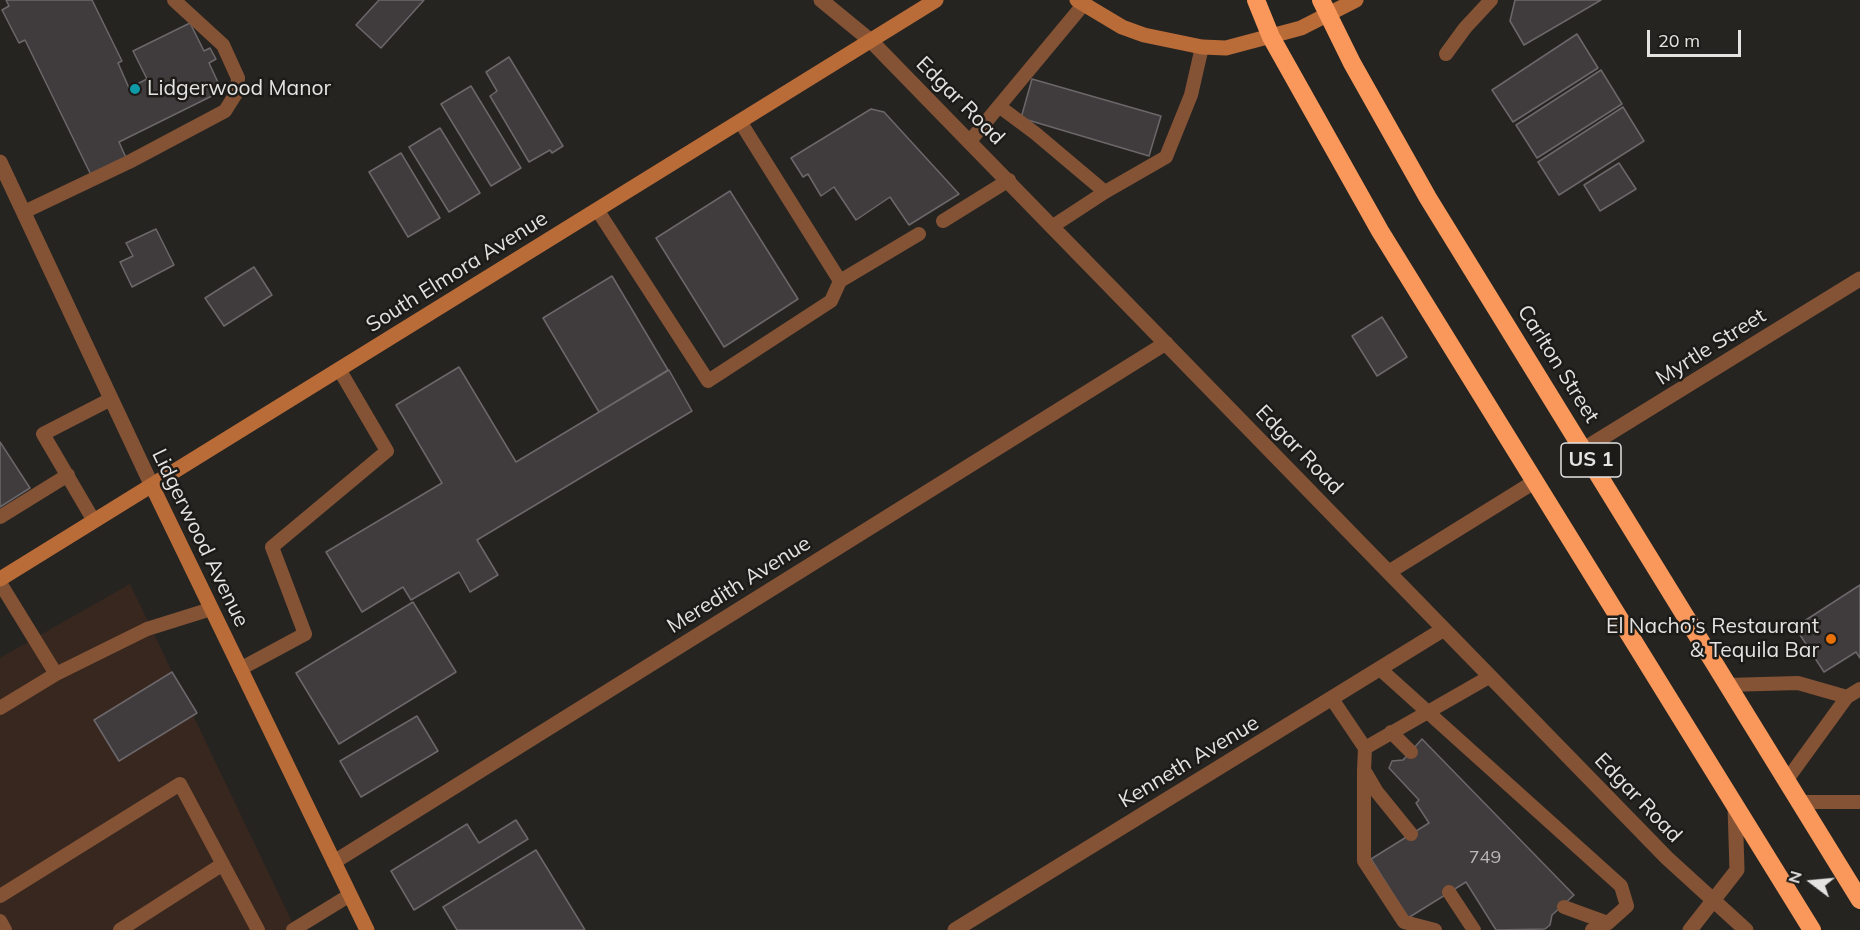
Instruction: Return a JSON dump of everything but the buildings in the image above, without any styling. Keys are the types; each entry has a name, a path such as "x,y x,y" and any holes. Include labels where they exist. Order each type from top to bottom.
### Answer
{"highway":[{"path":"1256,0 1271,37"},
{"name":"Carlton Street","path":"1324,8 1428,198 1860,900"},
{"name":"US 1","path":"1271,37 1380,231 1736,806 1808,927"}],"main road":[{"name":"South Elmora Avenue","path":"0,581 936,0"},
{"path":"1080,2 1122,27 1166,41 1226,48 1271,37 1324,8 1356,0"},
{"name":"Lidgerwood Avenue","path":"152,486 367,930"}],"street":[{"name":"Edgar Road","path":"821,0 871,41 1009,180 1667,858 1746,930"},
{"name":"Lidgerwood Avenue","path":"0,162 152,486"},
{"name":"Myrtle Street","path":"1584,449 1860,279"},
{"name":"Meredith Avenue","path":"334,862 1166,343"},
{"path":"1389,572 1534,482"},
{"name":"Kenneth Avenue","path":"955,930 1444,629"},
{"path":"1694,929 1737,870 1736,806"}],"lane":[{"path":"24,212 129,162 225,111 237,92 238,78 223,45 174,0"},
{"path":"1446,54 1465,28 1491,0"},
{"path":"970,141 1000,107 1080,2"},
{"path":"1053,226 1105,192 1166,157 1191,95 1202,47"},
{"path":"1000,107 1035,133 1105,192"},
{"path":"741,123 840,281"},
{"path":"943,221 1009,180"},
{"path":"598,210 708,381 831,301 840,281 919,234"},
{"path":"240,669 305,634 272,547 387,451 339,369"},
{"path":"94,521 44,434 111,399"},
{"path":"0,517 68,475"},
{"path":"0,581 56,674"},
{"path":"0,708 56,674 147,629 211,609"},
{"path":"1380,669 1621,886 1627,906 1608,923 1592,930"},
{"path":"1365,748 1489,677"},
{"path":"1727,685 1798,683 1846,697"},
{"path":"1786,782 1846,697 1860,689"},
{"path":"1332,699 1365,748 1364,861 1404,922 1435,930"},
{"path":"1391,732 1411,752"},
{"path":"1364,770 1377,792 1411,834"},
{"path":"0,896 180,784 258,930"},
{"path":"1799,801 1860,802"},
{"path":"120,930 223,864"},
{"path":"1449,892 1474,930"},
{"path":"293,930 350,895"},
{"path":"1564,907 1608,923"},
{"path":"0,921 5,930"}],"shaded area":[{"path":"130,584 296,930 0,930 0,658"}],"place":[{"name":"Lidgerwood Manor","path":"135,89"},
{"name":"El Nacho’s Restaurant & Tequila Bar","path":"1831,639"}]}
